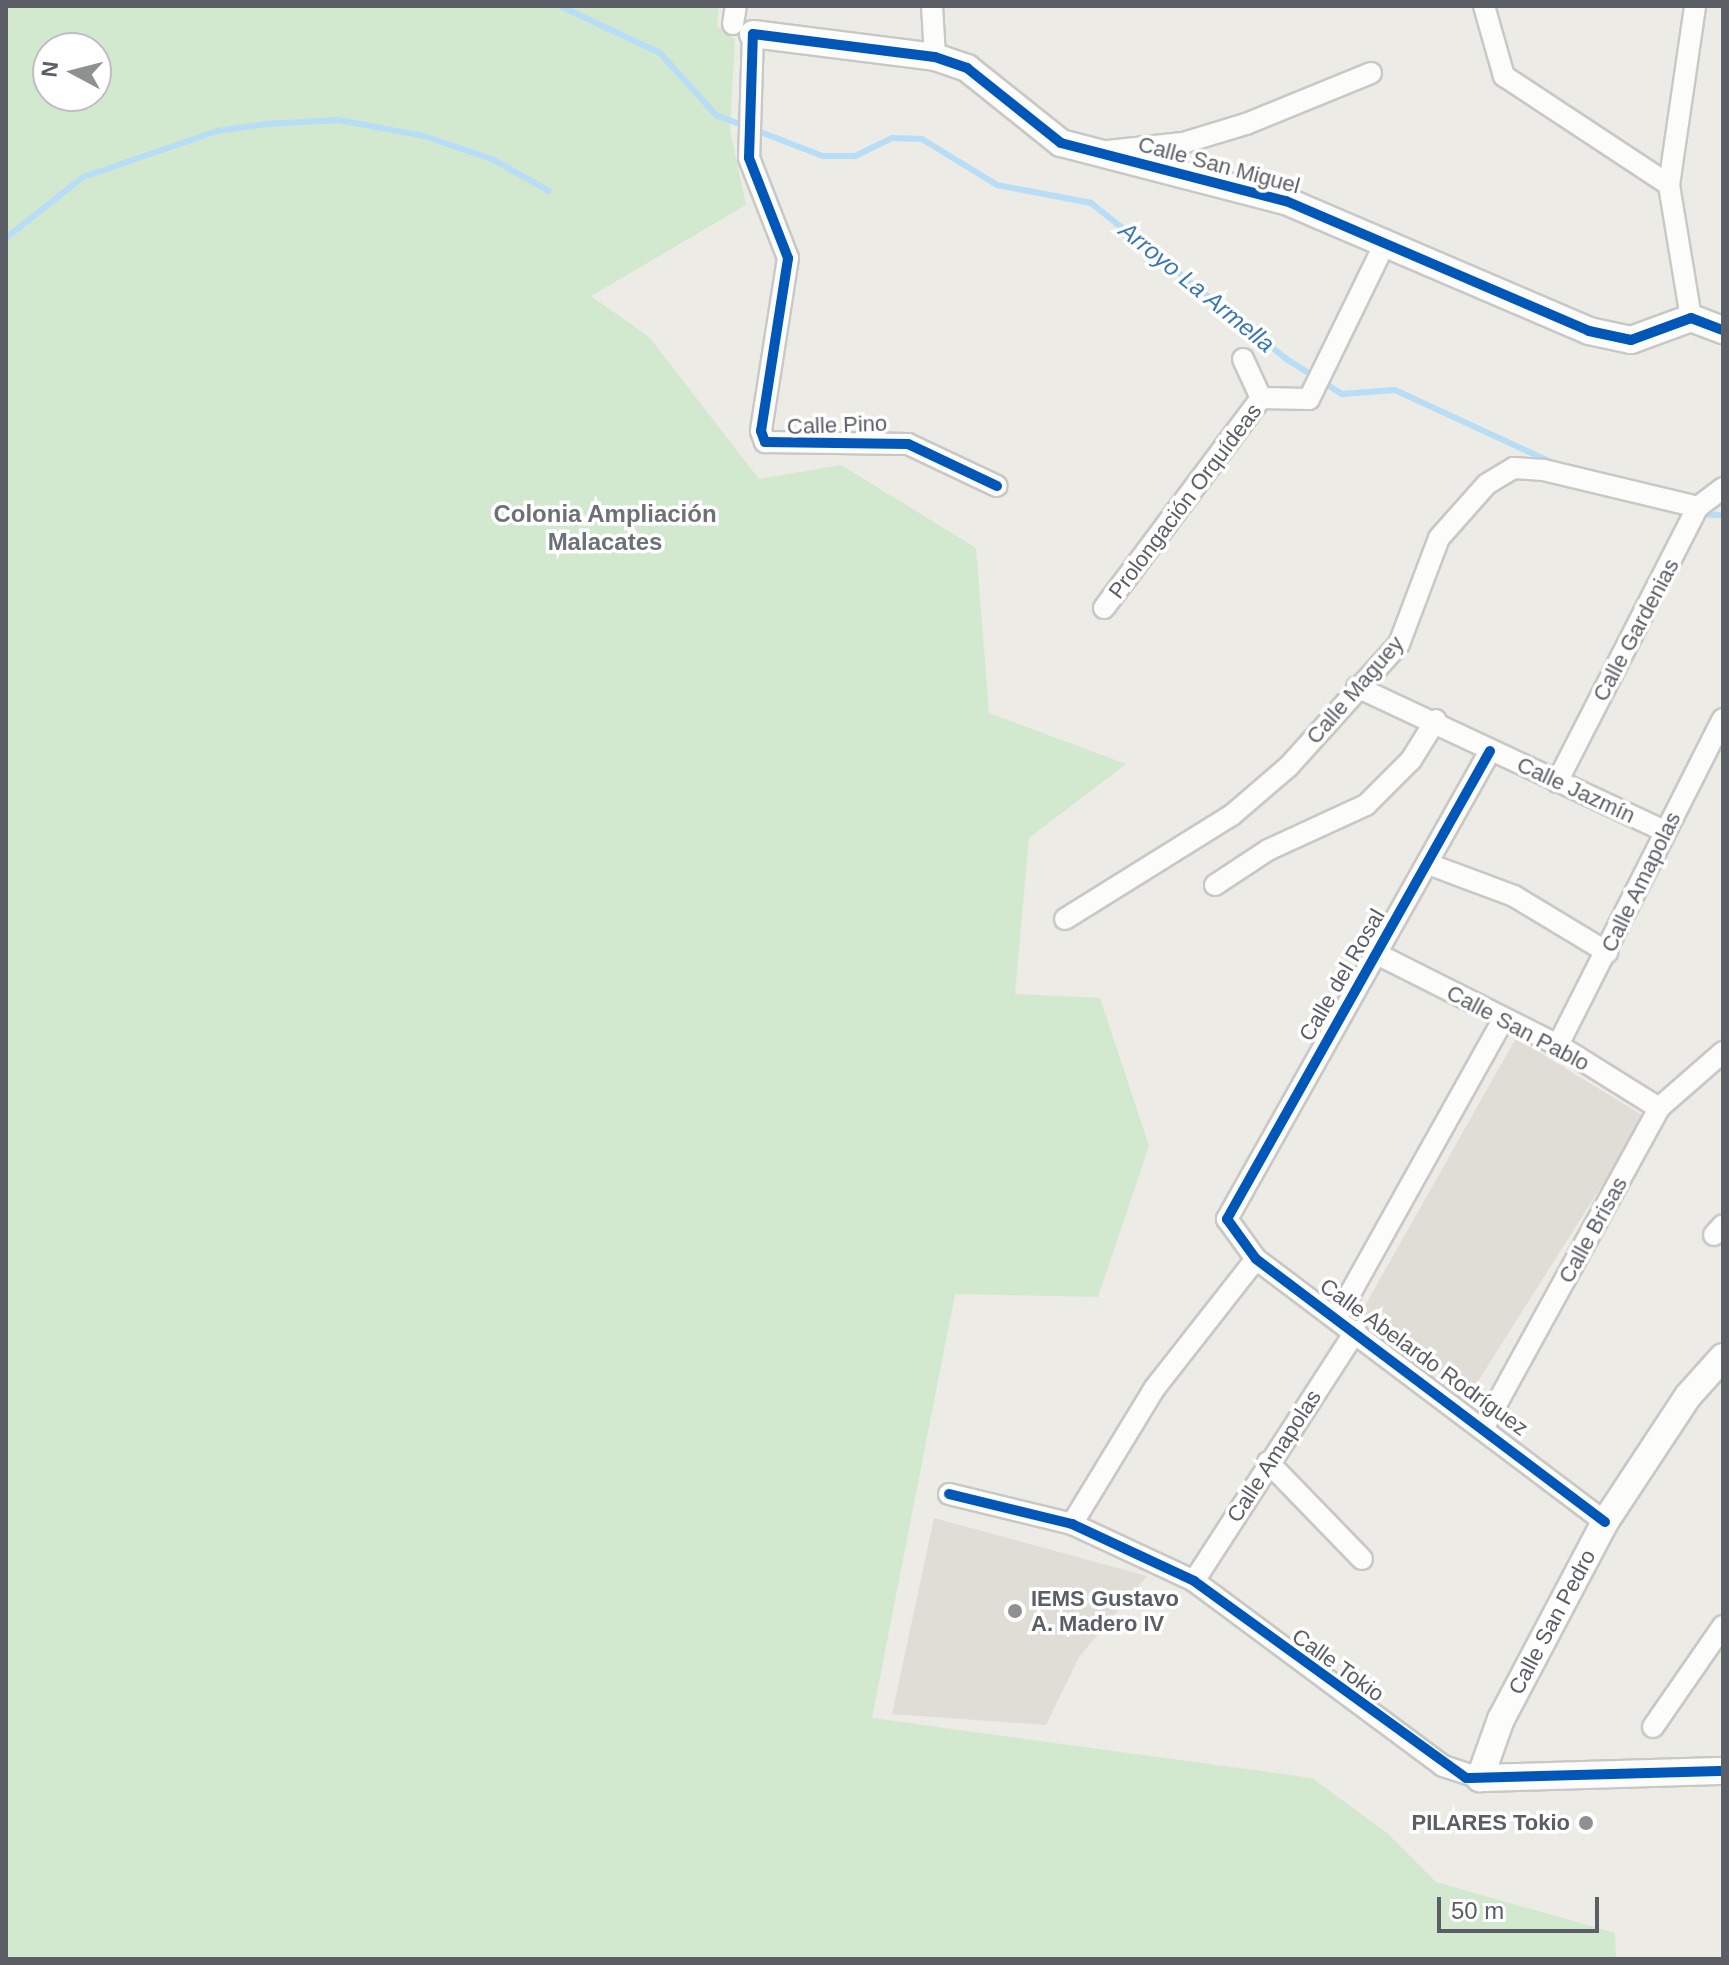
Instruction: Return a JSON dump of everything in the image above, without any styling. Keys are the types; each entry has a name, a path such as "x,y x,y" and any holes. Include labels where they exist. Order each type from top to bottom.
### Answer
{"street":[{"path":"932,6 935,57"},
{"path":"1484,6 1504,76 1669,185"},
{"path":"1695,6 1669,185 1691,318 1723,330"},
{"name":"Calle San Miguel","path":"741,21 935,57 995,86 1040,132 1094,152 1286,201 1386,241 1589,331 1631,340 1691,318"},
{"name":"Calle Pino","path":"741,21 750,109 749,158 788,258 761,431 765,442 908,444 997,486"},
{"path":"1094,152 1195,139 1371,73"},
{"name":"Prolongación Orquídeas","path":"1104,608 1261,398 1313,394 1330,368 1386,241"},
{"path":"1243,359 1261,398"},
{"name":"Calle Maguey","path":"1065,919 1232,815 1289,766 1412,623 1439,538 1469,500 1514,468 1597,478 1695,515"},
{"name":"Calle Gardenias","path":"1557,782 1695,515 1723,488"},
{"name":"Calle Jazmín","path":"1357,687 1436,720 1490,751 1665,831"},
{"name":"Calle Amapolas","path":"1558,1045 1723,719"},
{"path":"1215,885 1268,850 1366,805 1411,760 1436,720"},
{"name":"Calle del Rosal","path":"1227,1219 1375,953 1431,865 1490,751"},
{"path":"1431,865 1514,896 1607,952"},
{"name":"Calle San Pablo","path":"1375,953 1558,1045 1659,1108"},
{"path":"1337,1317 1503,1020"},
{"name":"Calle Brisas","path":"1485,1425 1659,1108 1723,1052"},
{"name":"Calle Abelardo Rodríguez","path":"1227,1219 1256,1259 1485,1425 1605,1522"},
{"path":"1072,1524 1154,1389 1256,1259"},
{"name":"Calle Amapolas","path":"1194,1581 1268,1462 1356,1331"},
{"name":"Calle San Pedro","path":"1480,1778 1501,1719 1605,1522 1688,1396 1723,1357"},
{"path":"1268,1462 1362,1559"},
{"name":"Calle Tokio","path":"949,1494 1072,1524 1194,1581 1443,1766 1480,1778 1723,1771"},
{"path":"1653,1727 1723,1626"}],"shaded area":[{"path":"1516,1038 1645,1117 1470,1394 1358,1318"},
{"name":"IEMS Gustavo A. Madero IV","path":"934,1518 1147,1576 1079,1657 1046,1725 892,1714"}],"green space":[{"path":"6,6 719,6 717,26 735,39 730,130 746,205 591,296 649,337 759,479 841,465 976,548 989,713 1126,764 1029,838 1015,994 1100,998 1149,1146 1098,1297 955,1294 872,1718 1312,1778 1387,1833 1436,1882 1615,1933 1616,1959 6,1959"}],"waterway":[{"name":"Arroyo La Armella","path":"560,6 660,53 716,115 823,156 855,156 892,138 922,139 997,185 1091,203 1288,360 1342,394 1395,390 1553,463"},
{"path":"6,238 83,177 217,131 267,124 338,120 424,136 492,159 549,191"},
{"name":"Arroyo La Armella","path":"1701,514 1723,515"}],"cycle path":[{"path":"997,486 908,444 765,442 761,431 788,258 749,158 753,34 935,57 967,68 1061,143 1286,201 1589,331 1631,340 1691,318 1723,330"},
{"path":"1490,751 1227,1219 1256,1259 1605,1522"},
{"path":"949,1494 1072,1524 1194,1581 1466,1778 1723,1771"}],"place":[{"name":"IEMS Gustavo A. Madero IV","path":"1015,1611"},
{"name":"PILARES Tokio","path":"1586,1823"}],"district":[{"name":"Colonia Ampliación Malacates","path":"605,528"}]}
